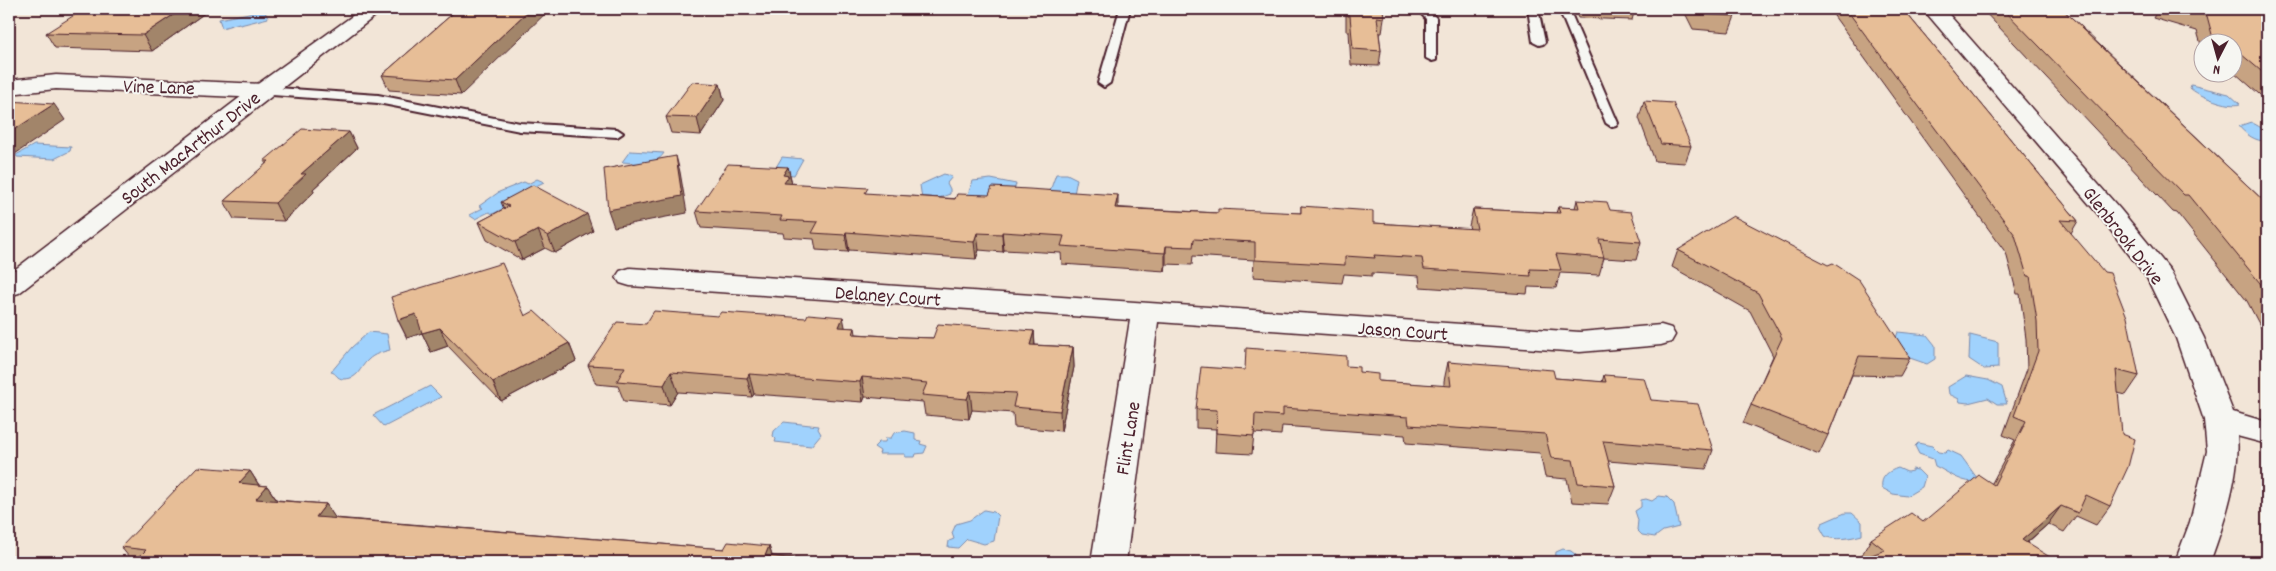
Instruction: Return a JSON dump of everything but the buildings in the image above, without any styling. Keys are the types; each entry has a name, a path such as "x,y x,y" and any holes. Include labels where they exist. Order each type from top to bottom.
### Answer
{"street":[{"name":"South MacArthur Drive","path":"9,287 263,90 374,9"},
{"name":"Glenbrook Drive","path":"1933,9 2111,214 2160,276 2190,338 2220,420 2223,451 2207,522 2193,562"},
{"name":"Vine Lane","path":"9,75 32,76 56,82"},
{"name":"Vine Lane","path":"9,87 56,82 263,90"},
{"name":"Delaney Court","path":"630,277 1146,313"},
{"name":"Jason Court","path":"1146,313 1580,342 1661,335"},
{"name":"Flint Lane","path":"1108,562 1146,313"},
{"path":"2220,420 2267,433"}],"lane":[{"path":"1104,83 1125,9"},
{"path":"1422,9 1431,18 1432,58"},
{"path":"1533,9 1539,42"},
{"path":"1564,9 1612,123"},
{"path":"263,90 378,99 520,127 617,133"}],"water":[{"path":"264,10 268,18 240,25 239,23 222,28 219,19"},
{"path":"2191,85 2229,94 2240,104 2222,103 2207,98 2190,88"},
{"path":"2251,122 2267,131 2267,141 2251,137 2239,126"},
{"path":"34,145 71,147 70,151 54,159 17,157 16,155"},
{"path":"630,151 664,153 660,158 651,163 622,162"},
{"path":"782,157 803,159 794,175 781,174 769,179"},
{"path":"944,174 952,177 947,183 950,194 939,198 922,199 920,185"},
{"path":"1056,174 1067,174 1077,179 1074,194 1050,191"},
{"path":"537,179 544,182 534,187 537,190 493,214 489,212 475,219 469,215 483,208 479,206 499,192 524,182 528,184"},
{"path":"991,179 1016,184 1012,196 966,199 973,181"},
{"path":"369,332 387,334 390,350 370,358 356,375 349,379 341,379 331,372 352,347"},
{"path":"1898,332 1927,335 1935,345 1935,359 1927,364 1907,357 1895,341"},
{"path":"1970,335 1998,342 1998,368 1984,369 1969,359"},
{"path":"1966,376 1988,380 2002,387 2007,404 1997,404 1988,398 1968,403 1960,402 1959,399 1949,394 1948,387"},
{"path":"430,386 441,397 384,427 373,415"},
{"path":"784,422 819,426 818,429 821,434 811,446 775,442 774,431"},
{"path":"905,431 915,433 915,440 921,441 920,444 927,446 924,453 916,454 915,457 905,457 905,454 879,454 880,451 874,447 879,442 885,442 886,438 891,438 894,433"},
{"path":"1918,443 1932,446 1938,452 1945,453 1948,450 1961,456 1977,478 1973,482 1963,480 1935,466 1933,459 1919,454 1915,446"},
{"path":"1898,468 1907,472 1912,471 1912,469 1918,470 1925,477 1922,487 1907,496 1893,494 1882,488 1882,480 1888,472"},
{"path":"1659,496 1667,497 1674,504 1679,527 1663,531 1655,537 1642,535 1637,530 1638,520 1635,511 1641,507 1641,500 1652,501"},
{"path":"984,510 994,512 998,516 994,541 984,544 967,539 958,548 948,547 949,541 954,539 952,533 956,524 970,520"},
{"path":"1845,513 1852,513 1862,522 1862,535 1838,539 1825,536 1820,527 1822,523"},
{"path":"1563,549 1571,551 1576,555 1576,562 1552,562 1555,560 1556,552"}]}
